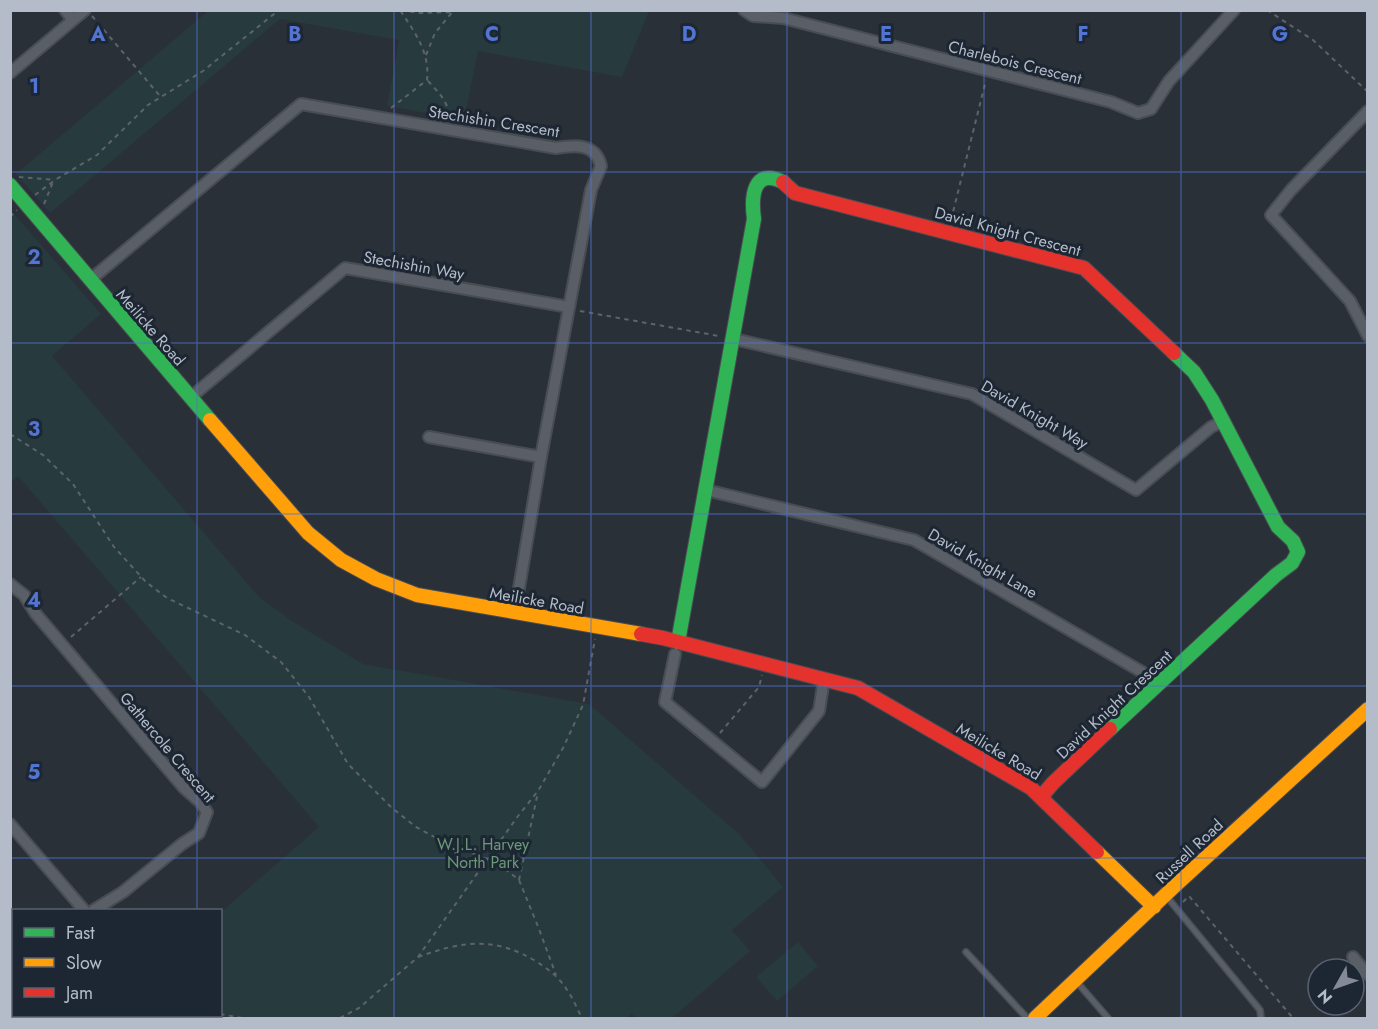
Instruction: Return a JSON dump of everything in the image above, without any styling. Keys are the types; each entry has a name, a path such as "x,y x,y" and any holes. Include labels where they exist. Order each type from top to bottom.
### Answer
{"street":[{"path":"65,10 73,20"},
{"path":"10,73 86,10"},
{"name":"Charlebois Crescent","path":"744,10 753,16 783,18 1111,102 1138,113 1151,109 1169,81 1234,10"},
{"name":"Stechishin Crescent","path":"90,280 301,104 556,148 582,146 590,149 597,155 601,166 591,190 541,457 515,612"},
{"path":"1368,111 1291,190 1271,215 1350,301 1368,336"},
{"name":"David Knight Crescent","path":"677,648 706,490 727,337 754,219 751,202 759,181 766,177 774,178 782,181 795,193 1084,268 1194,372 1224,422 1278,527 1297,546 1298,556 1291,566 1276,575 1053,783 1041,797"},
{"name":"Meilicke Road","path":"15,181 26,202 191,398 308,533 341,560 376,579 417,595 515,612 677,648 765,664 858,688 1031,788 1154,908"},
{"name":"Stechishin Way","path":"191,398 345,268 569,307"},
{"name":"David Knight Way","path":"727,337 972,394 1136,490 1211,427 1224,422"},
{"path":"429,437 541,457"},
{"name":"David Knight Lane","path":"706,490 914,540 1149,676 1158,685"},
{"name":"Gathercole Crescent","path":"10,584 24,594 36,614 207,812 199,833 182,843 123,892 96,909"},
{"path":"677,648 665,702 762,782 819,711 824,679"},
{"name":"Russell Road","path":"1035,1018 1368,709"},
{"path":"10,824 83,909"}],"lane":[{"path":"1167,894 1260,1010 1261,1018"},
{"path":"966,952 1027,1018"},
{"path":"1075,981 1108,1018"}],"path":[{"path":"86,10 160,96"},
{"path":"26,202 55,180 97,155 148,105 203,71 279,10"},
{"path":"400,10 419,14 452,11"},
{"path":"400,10 420,40 426,56 428,80 443,98 450,111 450,118"},
{"path":"1267,10 1313,40 1368,92"},
{"path":"426,56 435,33 452,11"},
{"path":"391,108 428,80"},
{"path":"951,220 985,83"},
{"path":"15,181 55,180"},
{"path":"43,206 55,180"},
{"path":"581,311 727,337"},
{"path":"10,434 43,455 74,484 114,548 141,577 167,598 245,634 281,662 309,697 348,764 392,808 416,827 462,850 500,865 519,880 556,975 567,989 582,1018"},
{"path":"70,638 141,577"},
{"path":"340,1018 359,1008 418,957 538,791 563,748 583,705 595,640"},
{"path":"712,741 759,687 765,664"},
{"path":"519,880 538,791"},
{"path":"1167,894 1180,904 1189,896 1293,1018"},
{"path":"418,957 455,945 480,943 512,950 528,957 556,975"},
{"path":"222,1014 242,1018"}],"green space":[{"path":"208,11 649,11 622,77 478,51 464,120 387,106 399,40 280,19 50,213 16,174"},
{"name":"W.J.L. Harvey North Park","path":"10,209 101,314 52,356 259,597 292,621 363,664 589,704 740,835 783,887 732,930 750,951 672,1018 636,1018 632,1014 626,1018 139,1018 222,1017 222,911 319,827 18,476 11,482"},
{"path":"798,942 818,966 777,1001 756,977"}],"traffic: fast":[{"path":"678,642 754,219 754,194 760,181 765,178 783,182"},
{"path":"10,185 210,420"},
{"path":"1110,729 1276,575 1292,563 1298,552 1293,541 1278,527 1212,400 1194,372 1174,353"}],"traffic: slow":[{"path":"210,420 308,533 341,560 376,579 417,595 641,634"},
{"path":"1035,1018 1368,709"},
{"path":"1097,852 1154,907"}],"traffic: jam":[{"path":"783,182 795,193 1084,268 1174,353"},
{"path":"641,634 858,688 1031,788 1097,852"},
{"path":"1041,797 1110,729"}]}
